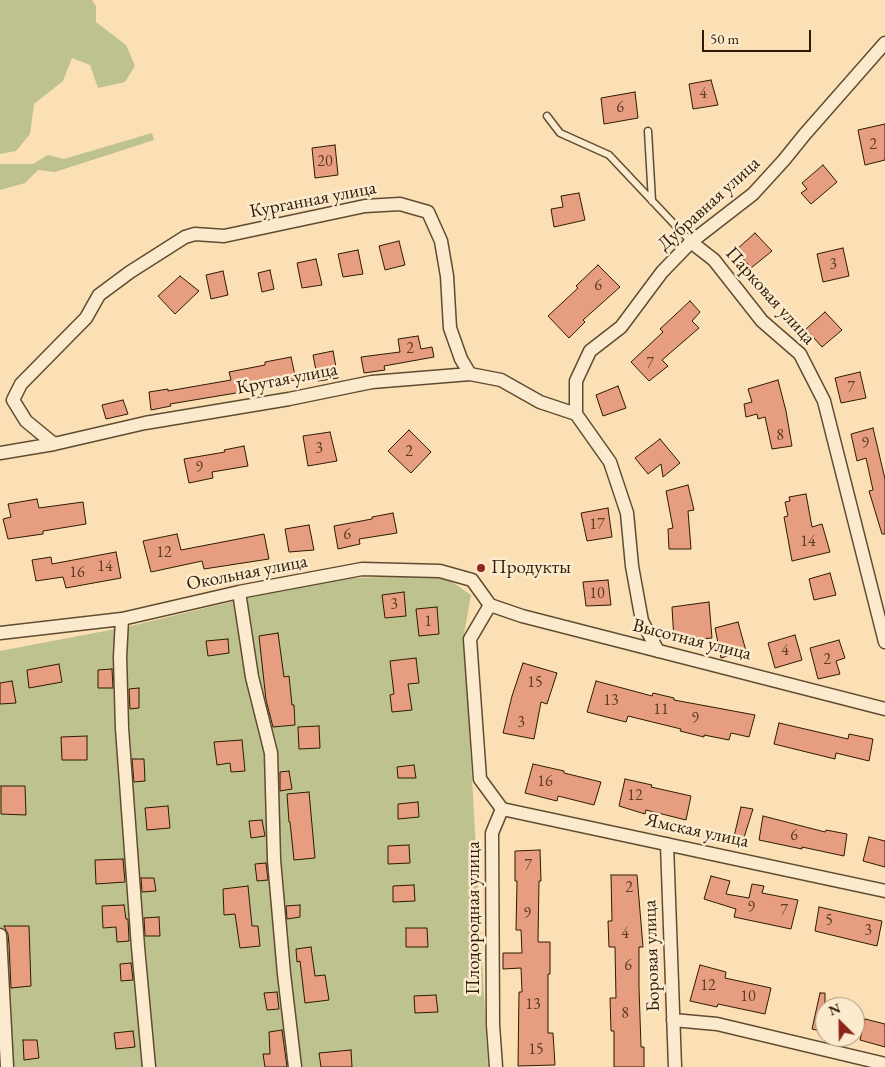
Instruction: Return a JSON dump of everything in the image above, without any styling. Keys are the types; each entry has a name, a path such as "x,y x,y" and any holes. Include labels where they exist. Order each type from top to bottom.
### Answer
{"street":[{"name":"Дубравная улица","path":"576,414 576,381 590,351 621,327 662,272 691,242 753,194 885,43"},
{"name":"Курганная улица","path":"54,444 26,421 13,400 21,384 86,318 100,295 130,272 185,237 195,234 224,236 366,206 400,204 428,212 441,241 447,276 450,328 461,359 470,374"},
{"name":"Парковая улица","path":"691,242 714,260 762,321 800,354 824,402 885,642"},
{"name":"Крутая улица","path":"0,453 54,444 145,423 289,399 372,382 470,374 500,380 540,402 576,414"},
{"path":"576,414 610,462 628,513 632,566 642,621 658,651"},
{"name":"Окольная улица","path":"0,633 122,619 239,592 362,569 440,571 472,580 490,605"},
{"path":"239,592 252,677 270,753 274,860 284,974 295,1067"},
{"path":"490,605 470,639 480,778 502,809"},
{"name":"Высотная улица","path":"490,605 522,616 885,709"},
{"path":"122,619 120,657 122,728 149,1067"},
{"name":"Ямская улица","path":"502,809 885,891"},
{"name":"Плодородная улица","path":"496,1067 493,1024 492,833 502,809"},
{"name":"Боровая улица","path":"666,844 675,1067"},
{"path":"0,935 7,1067"},
{"path":"673,1020 717,1024 885,1064"}],"lane":[{"path":"547,116 560,133 610,156 691,242"},
{"path":"648,131 652,201"}],"green space":[{"path":"0,0 92,0 96,6 96,22 126,45 135,66 125,82 98,88 90,65 72,58 63,81 34,104 30,134 16,151 0,154"},
{"path":"152,133 154,140 55,172 38,170 25,183 0,190 0,164 33,164 48,155 64,159"},
{"path":"442,575 471,595 464,634 488,1067 0,1067 0,651 131,626 326,579"}],"building":[{"path":"711,80 718,105 693,109 689,84"},
{"path":"635,92 638,118 604,124 601,98"},
{"path":"885,124 885,160 865,165 858,130"},
{"path":"335,145 338,175 315,178 312,148"},
{"path":"823,165 837,182 811,204 801,193 807,189 802,183"},
{"path":"579,193 585,220 554,227 551,209 563,207 561,196"},
{"path":"755,233 772,251 751,268 736,250"},
{"path":"399,241 405,265 385,270 379,246"},
{"path":"843,248 849,276 823,282 817,254"},
{"path":"358,250 363,274 343,277 338,254"},
{"path":"316,259 322,285 302,288 297,263"},
{"path":"598,265 620,287 583,320 585,322 569,338 548,316 578,288 576,286"},
{"path":"270,270 274,289 262,292 258,273"},
{"path":"223,271 228,295 211,299 206,275"},
{"path":"180,276 199,291 175,314 158,296"},
{"path":"690,301 700,312 692,321 699,328 662,360 668,366 649,381 631,362 663,332 660,329"},
{"path":"825,312 842,330 822,347 806,329"},
{"path":"418,336 421,349 432,347 434,357 384,366 385,370 364,373 361,357 400,352 398,339"},
{"path":"333,351 338,378 318,381 313,355"},
{"path":"291,357 296,380 253,387 254,390 170,404 171,406 151,410 149,392 168,389 168,391 231,380 229,372 265,365 265,362"},
{"path":"860,372 866,398 841,403 835,378"},
{"path":"778,380 792,446 772,449 765,417 758,419 757,414 746,417 744,404 752,402 748,389"},
{"path":"618,386 626,408 603,416 596,395"},
{"path":"123,400 128,414 106,419 102,405"},
{"path":"873,428 885,479 885,534 882,534 869,491 873,490 866,458 857,461 851,434"},
{"path":"409,430 431,452 411,473 388,451"},
{"path":"330,432 337,461 308,466 303,436"},
{"path":"660,439 680,463 663,477 661,464 648,474 635,458"},
{"path":"244,446 248,466 212,472 213,478 189,483 184,459 225,452 224,450"},
{"path":"688,485 694,510 688,511 691,549 669,549 668,529 673,528 666,491"},
{"path":"806,494 812,527 822,524 830,552 792,561 784,517 788,516 785,502 790,501 789,497"},
{"path":"37,499 39,508 83,502 86,524 43,531 43,534 8,539 3,519 11,517 8,504"},
{"path":"608,508 612,537 587,541 581,513"},
{"path":"393,513 397,533 359,539 360,544 338,549 334,526"},
{"path":"309,525 314,550 289,552 285,529"},
{"path":"177,534 181,550 264,534 269,559 204,569 202,561 151,572 143,541"},
{"path":"116,552 121,578 66,588 63,577 36,581 32,560 51,557 52,564"},
{"path":"830,573 836,595 814,600 809,579"},
{"path":"608,580 611,605 586,606 583,582"},
{"path":"404,592 406,616 385,618 382,595"},
{"path":"709,602 712,638 674,641 672,607"},
{"path":"437,607 439,634 419,636 416,609"},
{"path":"738,622 746,651 721,658 715,628"},
{"path":"278,633 284,677 289,676 295,725 273,727 266,700 259,636"},
{"path":"795,635 802,660 775,668 768,643"},
{"path":"228,639 229,653 208,656 206,641"},
{"path":"839,640 845,658 836,661 840,674 818,679 810,648"},
{"path":"416,658 419,683 408,684 412,710 392,712 390,695 394,694 390,661"},
{"path":"523,663 557,673 547,704 541,702 534,739 503,733 512,696"},
{"path":"59,664 62,682 29,688 27,670"},
{"path":"112,669 113,688 98,688 98,670"},
{"path":"12,681 16,703 0,704 0,683"},
{"path":"596,681 652,696 653,693 674,698 674,700 755,715 749,737 731,733 729,740 704,735 704,737 680,731 681,729 628,716 626,722 587,712"},
{"path":"139,688 139,708 130,709 129,689"},
{"path":"779,723 848,739 849,734 873,739 869,761 836,753 835,759 774,744"},
{"path":"319,726 320,748 299,749 298,727"},
{"path":"87,736 87,760 62,760 61,737"},
{"path":"242,740 245,771 231,772 230,763 217,765 214,742"},
{"path":"132,759 144,759 145,781 134,782"},
{"path":"533,764 601,782 594,805 558,796 557,801 525,793"},
{"path":"414,765 416,778 398,778 397,767"},
{"path":"289,771 292,789 280,791 280,772"},
{"path":"625,779 691,796 686,820 646,810 645,814 619,806"},
{"path":"1,786 25,786 26,815 1,814"},
{"path":"309,792 315,858 294,860 287,794"},
{"path":"418,802 419,817 398,819 398,804"},
{"path":"168,806 170,828 147,830 145,808"},
{"path":"741,807 753,809 741,847 732,845"},
{"path":"763,816 825,832 826,830 847,834 844,856 759,840"},
{"path":"262,820 265,836 251,838 249,821"},
{"path":"869,837 885,841 885,867 863,861"},
{"path":"409,845 410,863 388,864 388,846"},
{"path":"540,850 541,881 539,881 538,942 550,942 548,1033 553,1033 555,1065 518,1066 519,992 522,992 521,968 503,969 503,953 522,953 521,930 516,930 517,881 515,881 515,851"},
{"path":"123,859 125,882 96,884 95,860"},
{"path":"266,863 268,880 257,881 255,864"},
{"path":"611,875 637,875 643,947 639,947 639,987 641,1047 644,1047 644,1067 614,1067 614,1031 611,1031 610,998 616,998 615,947 609,947 608,921 612,921"},
{"path":"711,876 730,881 726,894 749,898 752,884 764,886 762,893 798,900 791,929 734,917 736,909 704,899"},
{"path":"141,878 154,878 156,891 142,892"},
{"path":"414,885 415,901 393,902 393,886"},
{"path":"248,886 252,926 258,926 260,946 240,948 235,914 224,915 223,889"},
{"path":"124,905 126,919 128,919 129,941 117,942 116,927 103,928 102,906"},
{"path":"300,905 300,917 287,919 286,906"},
{"path":"819,907 882,921 877,946 815,931"},
{"path":"159,917 160,936 145,936 144,918"},
{"path":"4,926 29,926 31,986 11,988 8,934"},
{"path":"406,928 427,928 428,947 406,947"},
{"path":"311,947 315,976 325,975 329,1000 305,1003 300,961 297,962 296,949"},
{"path":"131,963 133,980 121,981 120,964"},
{"path":"700,965 726,972 725,978 771,988 765,1014 718,1004 717,1007 690,1001"},
{"path":"277,992 279,1009 267,1010 264,993"},
{"path":"820,993 825,993 825,997 819,997"},
{"path":"436,995 438,1012 415,1013 414,996"},
{"path":"815,1016 815,1030 812,1029"},
{"path":"865,1019 885,1024 885,1047 865,1041"},
{"path":"282,1030 287,1067 265,1067 263,1054 270,1054 269,1032"},
{"path":"133,1031 135,1047 116,1049 114,1033"},
{"path":"23,1040 37,1040 39,1058 24,1060"},
{"path":"351,1050 352,1067 321,1067 319,1053"}],"place":[{"name":"Продукты","path":"481,568"}]}
